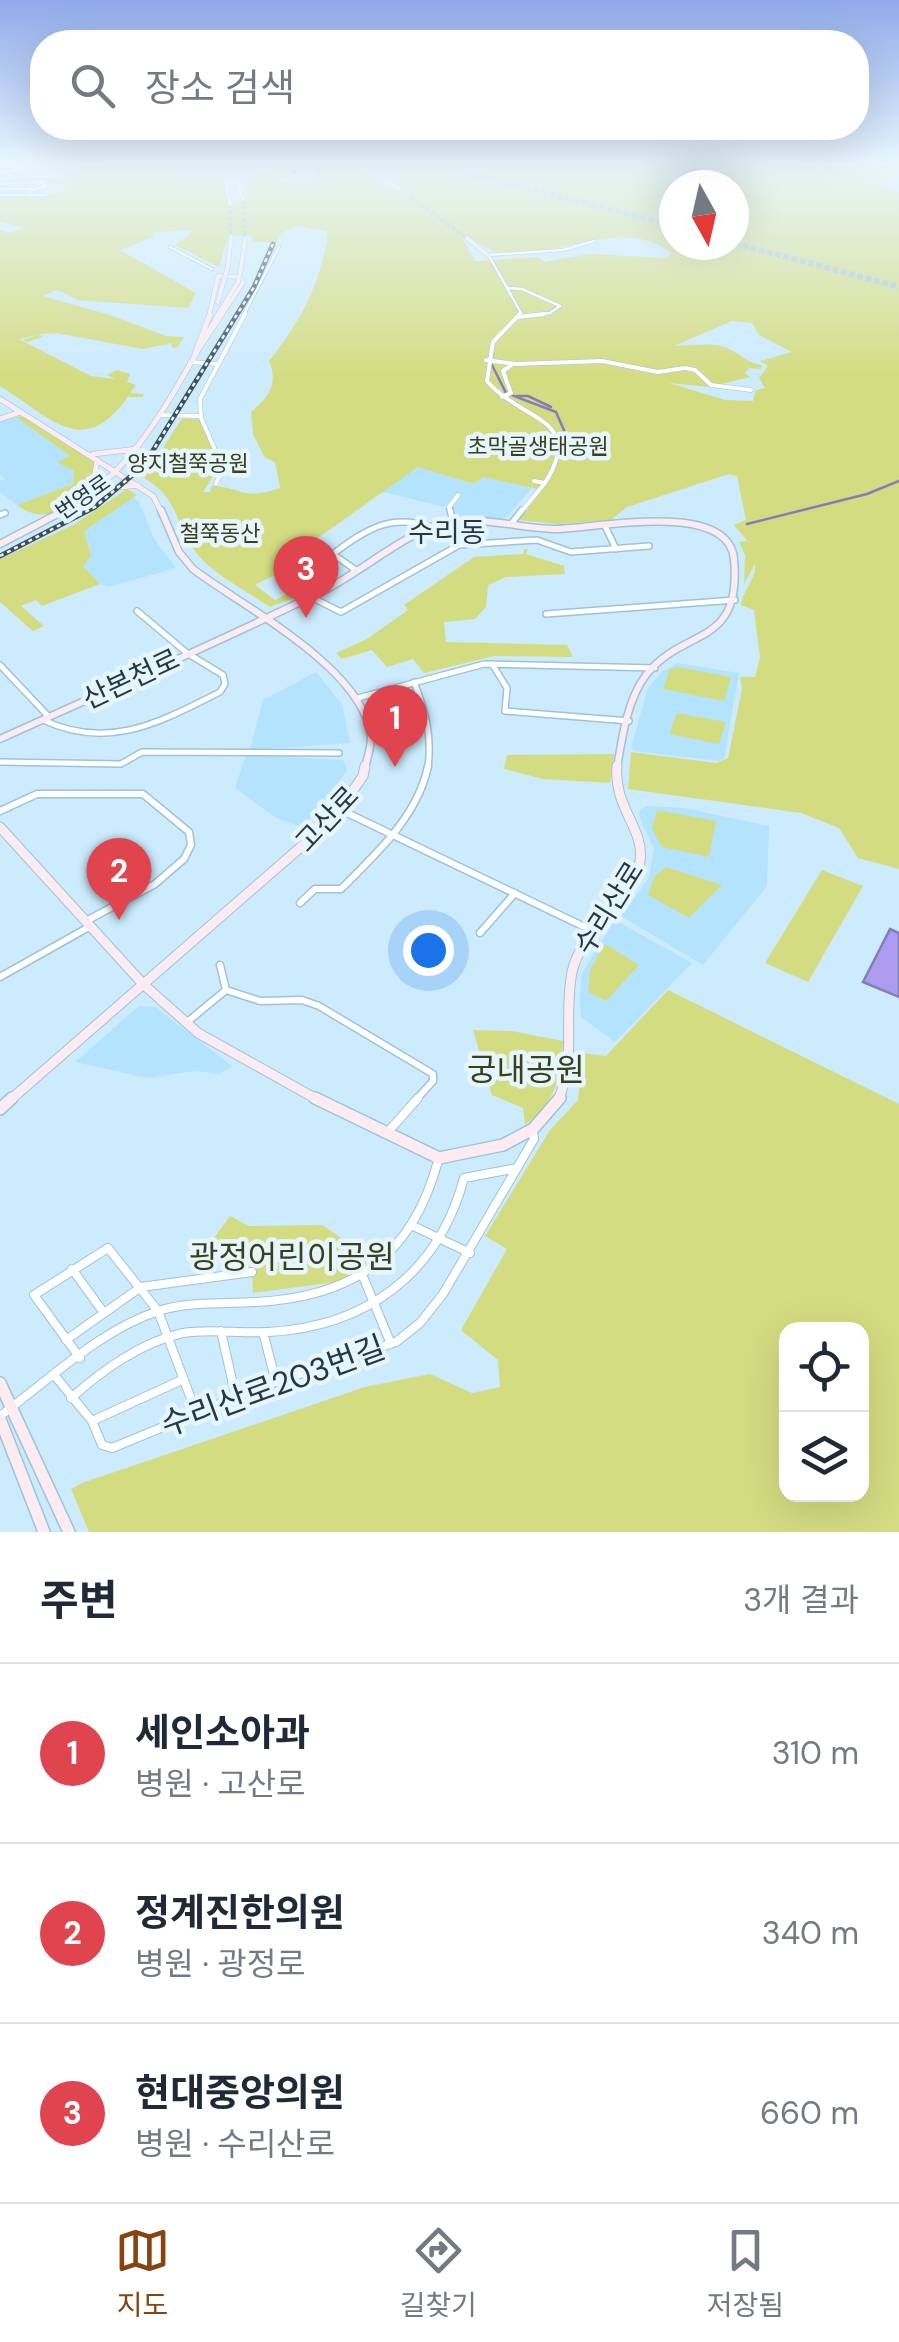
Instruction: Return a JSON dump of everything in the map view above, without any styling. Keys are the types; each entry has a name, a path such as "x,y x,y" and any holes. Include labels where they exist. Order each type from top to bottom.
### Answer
{"street":[{"name":"번영로","path":"211,326 232,237"},
{"path":"467,238 488,256 521,313 487,349 488,382 502,397 544,418 557,434 561,449 554,473 511,524"},
{"name":"번영로","path":"0,544 87,497 137,451 238,282 245,240"},
{"path":"488,256 564,250 594,241"},
{"path":"170,247 212,269 240,277 243,284 195,354"},
{"path":"216,484 223,468 212,434 199,416 201,393 270,273 279,247"},
{"path":"212,269 218,276"},
{"path":"218,276 230,274"},
{"path":"195,354 218,276"},
{"path":"508,288 522,288 560,306 550,313 517,318"},
{"path":"486,360 513,364 602,361 658,372 677,367 695,370 711,385 751,390"},
{"path":"190,362 217,364"},
{"path":"502,397 511,393 502,371 513,364"},
{"name":"고산로","path":"0,399 156,500 182,558 337,673 358,698 371,724 372,751 364,778 341,810 0,1109"},
{"path":"0,419 22,412"},
{"path":"159,415 199,416"},
{"path":"137,451 130,474 138,486 104,489 87,497 96,484 93,456 137,451"},
{"path":"534,481 545,483"},
{"path":"458,495 448,507 459,544"},
{"path":"359,572 333,554 374,523 400,517 431,527"},
{"path":"263,620 359,572 431,527 454,522 555,529 663,520 697,525 716,533 733,554 735,600 546,614"},
{"path":"605,526 616,549"},
{"path":"310,597 341,612 459,544 536,540 571,552 649,546"},
{"name":"수리산로","path":"439,1158 503,1145 533,1129 568,1085 576,955 637,875 644,851 616,790 640,684 655,668 720,623 735,600"},
{"path":"0,666 32,695 46,718 67,734 142,730 220,692 225,684 223,675 187,654 137,610"},
{"name":"산본천로","path":"0,739 263,620"},
{"path":"492,663 507,688 505,711 629,721"},
{"path":"358,698 492,663 655,668"},
{"path":"300,903 315,889 341,889 394,836 416,804 430,754 429,719 414,682"},
{"path":"0,762 121,764 142,752 339,752"},
{"path":"0,811 36,794 143,794 192,838 191,851 164,879 0,977"},
{"path":"341,810 592,931"},
{"path":"2,832 143,984 186,1023 281,1082 439,1158 430,1196 411,1225 364,1279 306,1296 158,1311 80,1358 0,1418 44,1532"},
{"path":"480,934 515,893"},
{"path":"220,965 226,990"},
{"path":"186,1023 226,990"},
{"path":"226,990 260,1001 311,1002 426,1067 433,1081 386,1133"},
{"name":"수리산로203번길","path":"55,1376 92,1421 106,1448 276,1382 392,1344 420,1323 470,1254 534,1140 533,1129"},
{"path":"71,1398 141,1350 170,1336 264,1332 332,1323 374,1306 403,1282 440,1237 464,1178 517,1168"},
{"path":"411,1225 470,1254"},
{"path":"80,1358 34,1295 101,1249 113,1251 158,1311 196,1412"},
{"path":"72,1269 104,1313"},
{"path":"66,1340 141,1287 252,1272"},
{"path":"364,1279 392,1344"},
{"path":"221,1331 236,1398"},
{"path":"264,1332 276,1382"},
{"path":"92,1421 184,1378"},
{"path":"0,1383 68,1532"}],"shaded area":[{"path":"16,417 71,457 58,462 75,471 73,484 17,505 0,492 0,481 5,479 0,475 0,422"},
{"path":"419,467 474,484 483,477 532,488 505,519 459,518 452,508 461,497 455,495 444,507 380,491"},
{"path":"133,497 139,502 154,539 176,568 109,587 100,584 83,566 91,556 84,531"},
{"path":"678,663 739,673 724,758 719,761 634,751 631,747 648,688 663,671"},
{"path":"316,672 342,704 350,743 250,750 263,700"},
{"path":"246,755 343,760 347,770 330,797 302,827 276,818 235,788"},
{"path":"647,806 685,808 769,826 767,886 703,965 621,916 649,878 654,849 639,816"},
{"path":"615,920 692,963 615,1042 581,1017 580,1001 581,975"},
{"path":"890,929 899,933 899,997 863,982"},
{"path":"139,1006 155,1007 232,1066 220,1074 195,1071 147,1078 75,1062"}],"green space":[{"path":"0,235 154,237 120,250 196,293 188,308 78,300 57,290 43,296 166,336 184,337 177,348 171,347 172,343 143,349 56,333 39,334 43,337 27,342 23,340 38,335 19,339 91,376 115,379 107,375 117,370 130,374 127,382 136,385 130,393 144,394 129,397 130,394 98,426 83,430 52,421 0,386"},
{"path":"188,235 280,235 277,243 253,242 252,236 228,236 219,267 175,245"},
{"path":"327,235 659,235 659,246 631,238 610,238 519,253 494,251 469,238 463,239 475,261 538,257 544,262 589,254 659,260 749,260 749,235 899,235 899,869 858,858 839,828 801,813 628,789 631,752 716,763 728,758 742,689 740,677 755,677 760,658 754,610 741,605 755,564 744,584 745,555 739,542 747,541 734,525 746,520 737,476 729,474 627,507 611,520 557,524 519,520 542,490 483,477 474,484 418,467 284,562 290,567 255,585 275,600 301,586 310,592 270,607 198,555 165,495 144,478 182,418 202,420 219,467 203,492 210,492 212,486 250,493 280,488 275,462 265,458 253,434 251,412 270,390 273,377 269,361 308,301","holes":["732,321 752,323 759,335 792,352 760,361 768,366 759,378 765,388 756,390 753,401 725,400 669,383 710,387 750,377 745,373 749,368 761,369 762,365 725,347 674,346"]},
{"path":"23,416 94,462 92,486 56,512 38,514 17,505 73,484 74,471 57,462 70,456 16,417"},
{"path":"127,489 137,495 84,531 91,556 83,566 100,584 42,606 36,600 21,606 44,626 33,631 0,602 0,559 75,524"},
{"path":"524,549 528,549 526,554 564,566 565,574 506,577 488,585 486,607 475,619 444,622 446,642 567,645 573,657 494,656 424,673 413,659 387,667 372,650 342,659 336,653 367,639 408,610 404,605 474,557 524,554"},
{"path":"678,667 731,677 724,701 663,689 670,669"},
{"path":"677,713 726,722 719,744 669,734"},
{"path":"614,754 610,783 543,779 504,769 507,755"},
{"path":"657,810 716,821 709,857 662,847 652,828"},
{"path":"666,867 722,885 689,918 648,895 654,877"},
{"path":"822,870 863,886 808,982 765,963"},
{"path":"605,944 639,965 606,1001 588,992 590,970"},
{"path":"668,990 899,1104 899,1532 89,1532 71,1489 82,1483 365,1387 430,1374 472,1393 500,1387 498,1360 461,1330 507,1249 485,1236 550,1130 578,1100 583,1053 606,1056"},
{"name":"궁내공원","path":"473,1030 512,1031 563,1041 555,1088 525,1125 523,1108 492,1095"},
{"name":"광정어린이공원","path":"230,1216 249,1226 322,1225 374,1260 336,1282 253,1293 252,1267 229,1258 225,1263 204,1252"}],"waterway":[{"path":"493,354 490,361 506,393 556,412 570,444 567,459"},
{"path":"517,396 528,396 551,407"},
{"path":"747,524 867,494 899,481"}],"tunnel":[{"path":"464,235 467,238"},
{"path":"749,247 899,287"}],"railway":[{"path":"0,556 95,507 144,465 254,287 273,244"}],"place":[{"name":"현대중앙의원","path":"306,618"},
{"name":"세인소아과","path":"395,767"},
{"name":"정계진한의원","path":"119,920"}],"district":[{"name":"수리동","path":"447,532"}],"park label":[{"name":"초막골생태공원","path":"538,446"},
{"name":"양지철쭉공원","path":"188,463"},
{"name":"철쭉동산","path":"220,533"}]}
